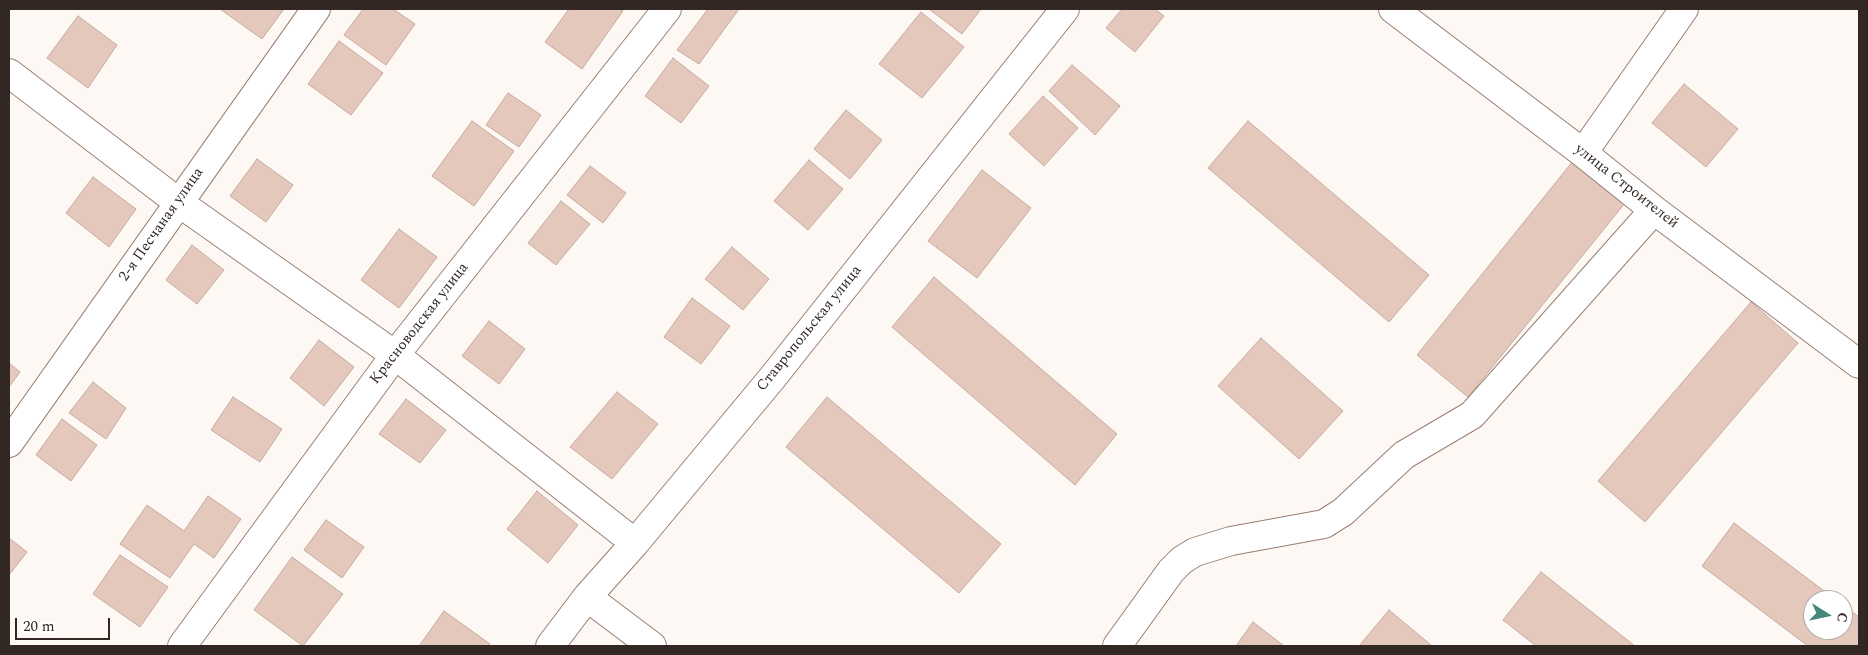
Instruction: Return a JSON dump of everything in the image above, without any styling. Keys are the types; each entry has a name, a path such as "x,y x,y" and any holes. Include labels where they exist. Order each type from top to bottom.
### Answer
{"street":[{"name":"2-я Песчаная улица","path":"9,443 316,9"},
{"name":"Красноводская улица","path":"182,646 395,355 667,9"},
{"name":"Ставропольская улица","path":"550,646 587,598 773,377 1065,9"},
{"name":"улица Строителей","path":"1393,9 1583,153 1654,210 1859,364"},
{"path":"1583,153 1684,9"},
{"path":"9,73 178,202 395,355 635,543"},
{"path":"1117,646 1171,571 1182,560 1195,552 1222,544 1324,524 1343,512 1404,455 1472,415 1654,210"},
{"path":"587,598 652,646"}],"building":[{"path":"220,9 284,9 262,39"},
{"path":"363,9 393,9 415,24 386,65 344,35"},
{"path":"569,9 619,9 623,11 582,69 545,42"},
{"path":"708,9 739,9 699,64 677,50"},
{"path":"929,9 981,9 962,34"},
{"path":"1122,9 1155,9 1164,16 1135,52 1106,28"},
{"path":"921,12 964,47 922,98 879,64"},
{"path":"78,16 117,45 88,88 47,58"},
{"path":"339,41 383,73 351,115 308,84"},
{"path":"673,58 709,86 681,123 645,96"},
{"path":"1072,65 1120,106 1095,135 1049,91"},
{"path":"1684,84 1738,129 1706,167 1652,123"},
{"path":"508,93 541,115 519,147 486,125"},
{"path":"1043,96 1078,128 1044,166 1009,134"},
{"path":"846,110 882,140 850,179 814,149"},
{"path":"472,121 514,151 474,206 432,176"},
{"path":"1248,121 1429,275 1389,322 1208,168"},
{"path":"257,159 293,185 266,222 230,196"},
{"path":"809,160 843,189 808,230 774,201"},
{"path":"1573,161 1625,203 1468,397 1417,355"},
{"path":"590,166 626,193 603,223 567,195"},
{"path":"982,170 1031,208 977,278 928,241"},
{"path":"93,177 136,209 109,247 66,213"},
{"path":"561,201 590,224 556,265 528,243"},
{"path":"399,229 437,257 399,308 361,280"},
{"path":"192,245 224,270 197,304 166,280"},
{"path":"732,247 769,279 743,310 705,279"},
{"path":"934,277 1117,434 1075,485 892,327"},
{"path":"692,298 730,326 701,364 664,337"},
{"path":"1751,302 1798,343 1645,522 1598,481"},
{"path":"489,321 525,349 499,384 462,356"},
{"path":"1261,338 1343,411 1299,459 1218,386"},
{"path":"319,340 354,367 324,406 290,378"},
{"path":"9,363 20,372 9,387"},
{"path":"93,382 126,408 106,439 69,413"},
{"path":"617,392 658,424 612,479 570,447"},
{"path":"233,397 282,429 260,462 211,430"},
{"path":"827,397 1001,544 959,593 786,447"},
{"path":"406,399 446,430 420,463 379,434"},
{"path":"62,419 97,445 71,481 36,455"},
{"path":"537,491 578,525 548,563 507,529"},
{"path":"208,496 241,519 214,558 194,544 170,578 120,544 147,505 184,531"},
{"path":"326,520 364,547 342,578 304,550"},
{"path":"1734,523 1823,590 1803,590 1803,640 1853,640 1853,612 1859,617 1859,646 1808,646 1702,566"},
{"path":"9,538 27,552 9,575"},
{"path":"120,555 168,587 140,627 93,594"},
{"path":"292,557 343,594 303,646 254,610"},
{"path":"1541,572 1635,646 1536,646 1503,620"},
{"path":"1389,610 1431,645 1431,646 1359,646"},
{"path":"444,611 490,644 488,646 419,646"},
{"path":"1253,622 1284,646 1236,646"}]}
